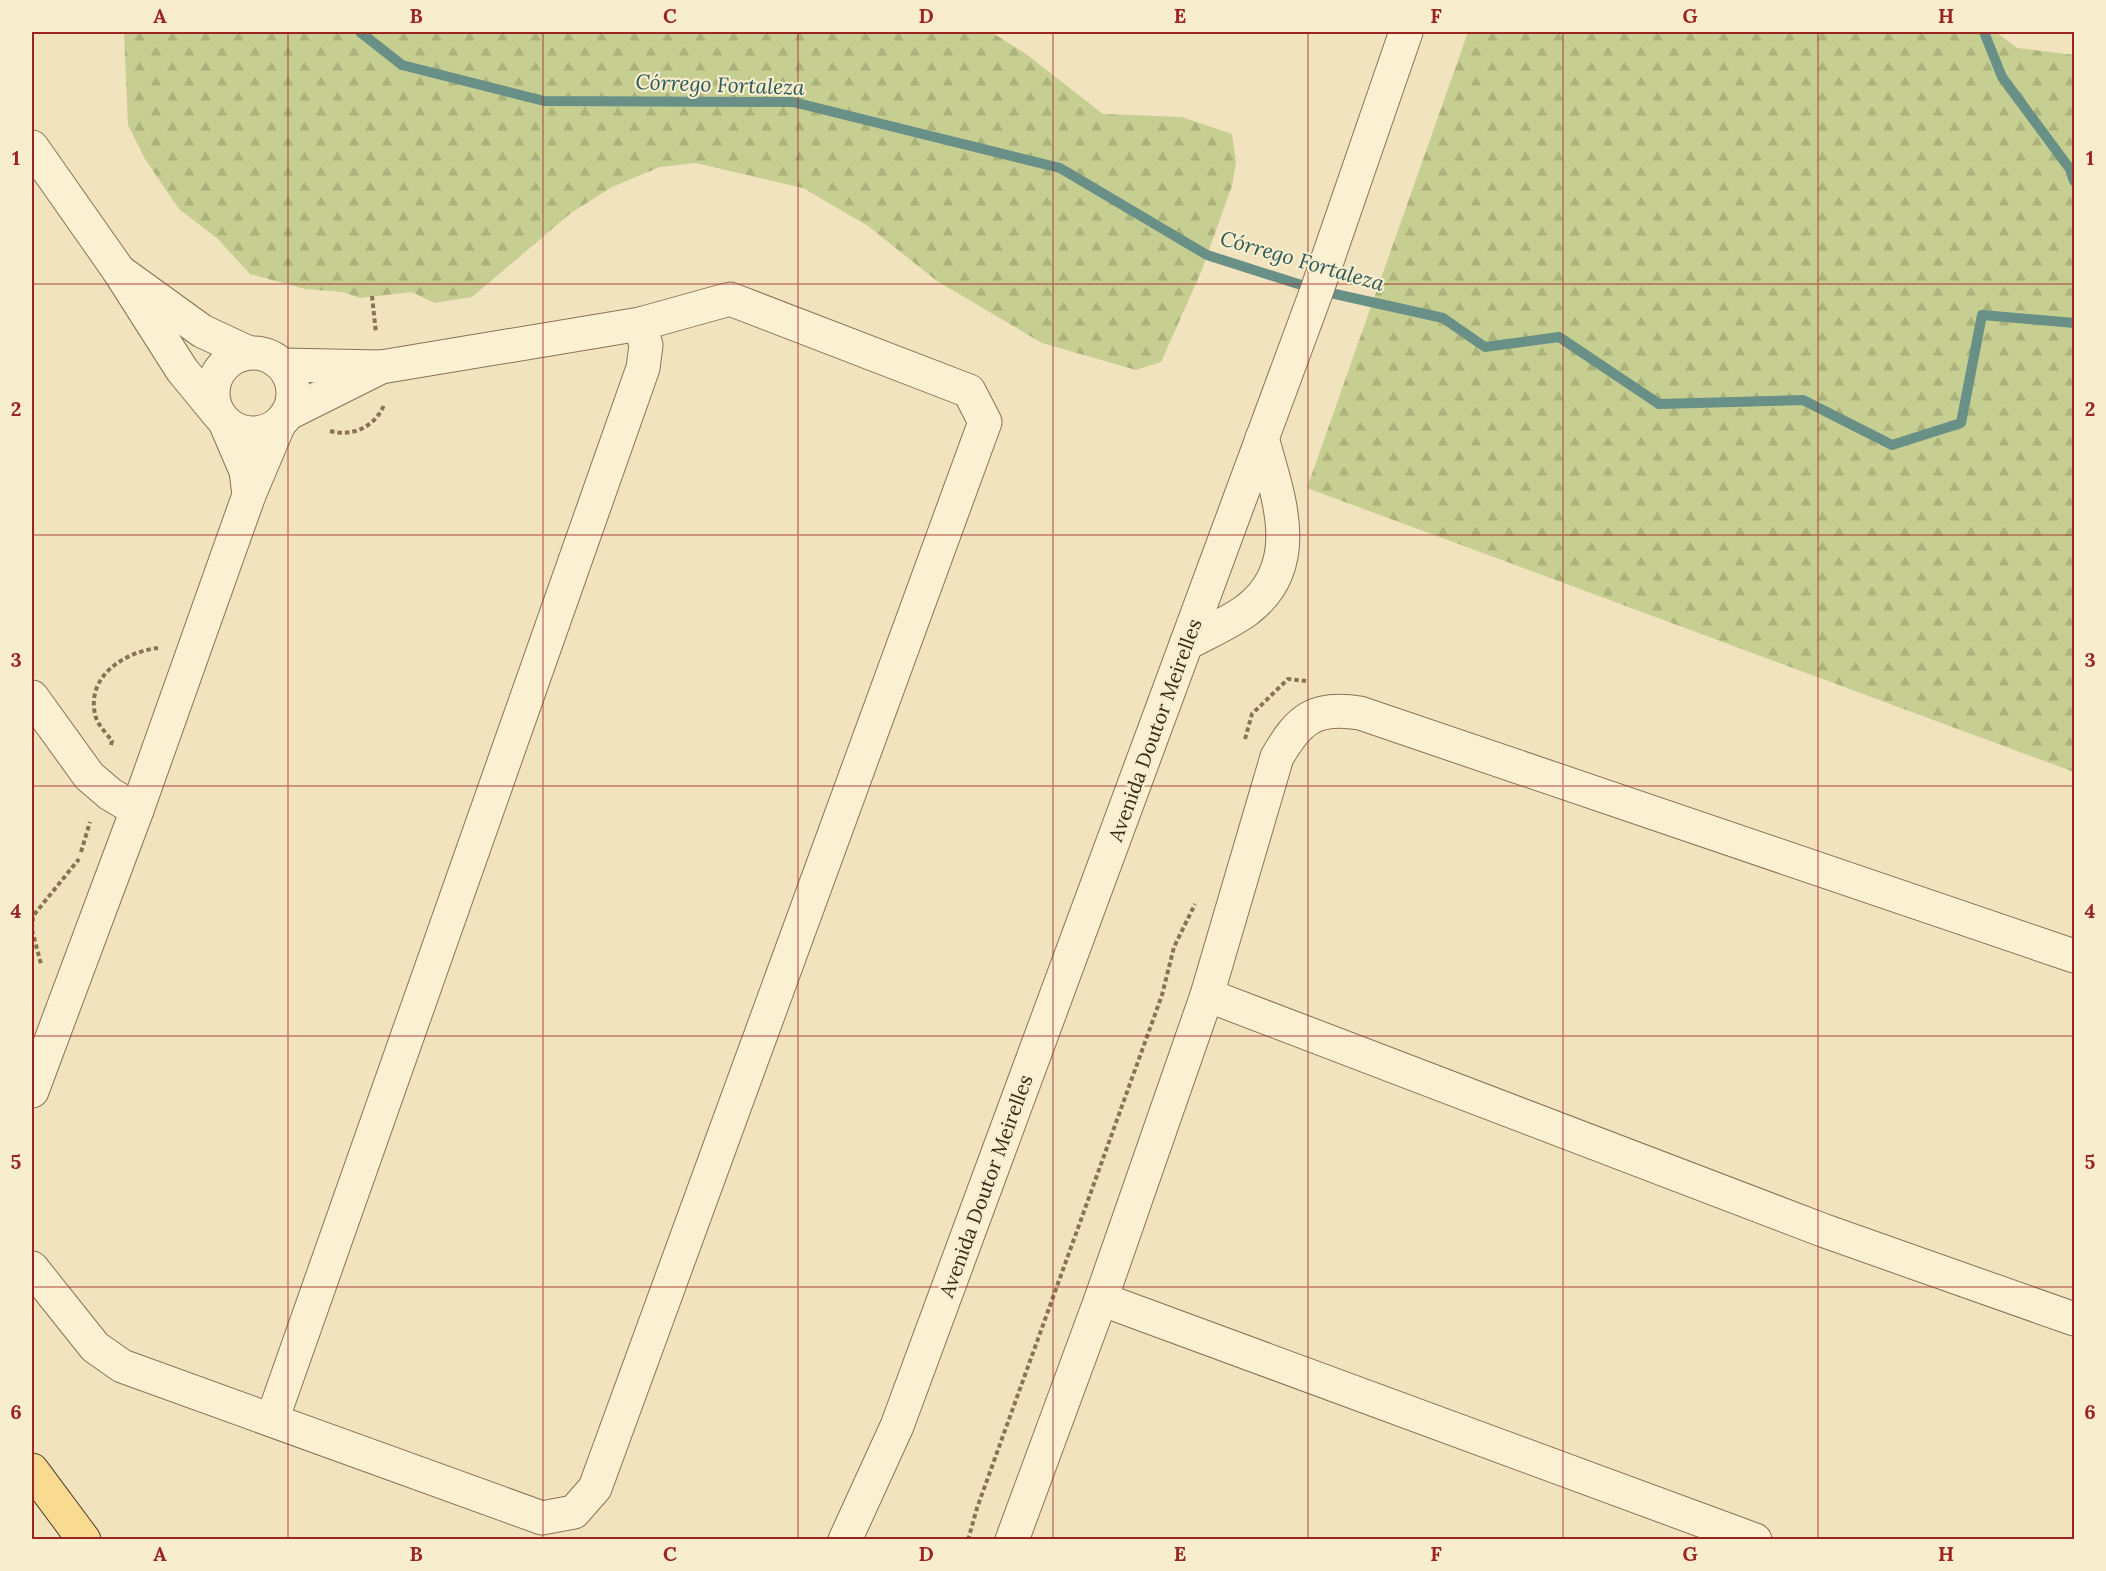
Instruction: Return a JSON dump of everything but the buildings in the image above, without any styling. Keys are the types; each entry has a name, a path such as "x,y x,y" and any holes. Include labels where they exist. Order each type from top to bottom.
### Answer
{"main road":[{"path":"32,1470 84,1539"}],"street":[{"name":"Avenida Doutor Meirelles","path":"845,1539 897,1426 1317,290 1406,32"},
{"path":"32,147 119,272 182,370 222,418 241,431 254,433 381,367"},
{"path":"32,1091 137,810 249,495 283,419 293,389 283,365 272,357 260,352 247,352 202,331 119,272"},
{"path":"32,1268 95,1347 122,1366 542,1518 574,1512 595,1488 985,422 969,391 730,299 640,324 381,367 283,365"},
{"path":"272,1420 643,368 646,345 640,324"},
{"path":"247,352 228,361 216,376 212,389 222,418 246,471 249,495"},
{"path":"1186,644 1248,609 1271,583 1279,562 1284,520 1262,438"},
{"path":"32,697 89,776 137,810"},
{"path":"1011,1539 1101,1299 1207,995 1277,758 1291,733 1308,718 1334,709 1360,713 2074,956"},
{"path":"1207,995 1825,1231 2074,1319"},
{"path":"1101,1299 1755,1539"},
{"name":"Avenida Doutor Meirelles","path":"868,1539 897,1426"}],"path":[{"path":"321,429 339,434 349,432 368,427 380,416 385,403 381,367"},
{"path":"32,929 33,916 79,860 100,785 112,741 96,718 95,697 102,677 113,665 137,651 162,648"},
{"path":"1243,747 1252,714 1288,679 1308,681 1324,712"},
{"path":"968,1539 981,1497 1162,995 1174,947 1196,901"}],"green space":[{"path":"124,32 991,32 1026,54 1103,114 1182,117 1232,134 1236,162 1232,186 1201,272 1161,362 1136,370 1042,343 937,281 868,226 803,188 696,163 660,167 612,187 571,213 472,297 434,303 412,292 360,298 343,292 305,289 250,274 218,239 179,209 145,159 128,125"},
{"path":"1468,32 1996,32 2017,48 2074,55 2074,772 1307,488"}],"waterway":[{"name":"Córrego Fortaleza","path":"360,32 402,65 544,101 793,102 1060,168 1207,255 1317,290 1443,318 1485,347 1559,337 1659,404 1803,400 1892,445 1961,423 1982,315 2074,323"},
{"path":"1984,32 2002,77 2070,169 2074,181"}]}
